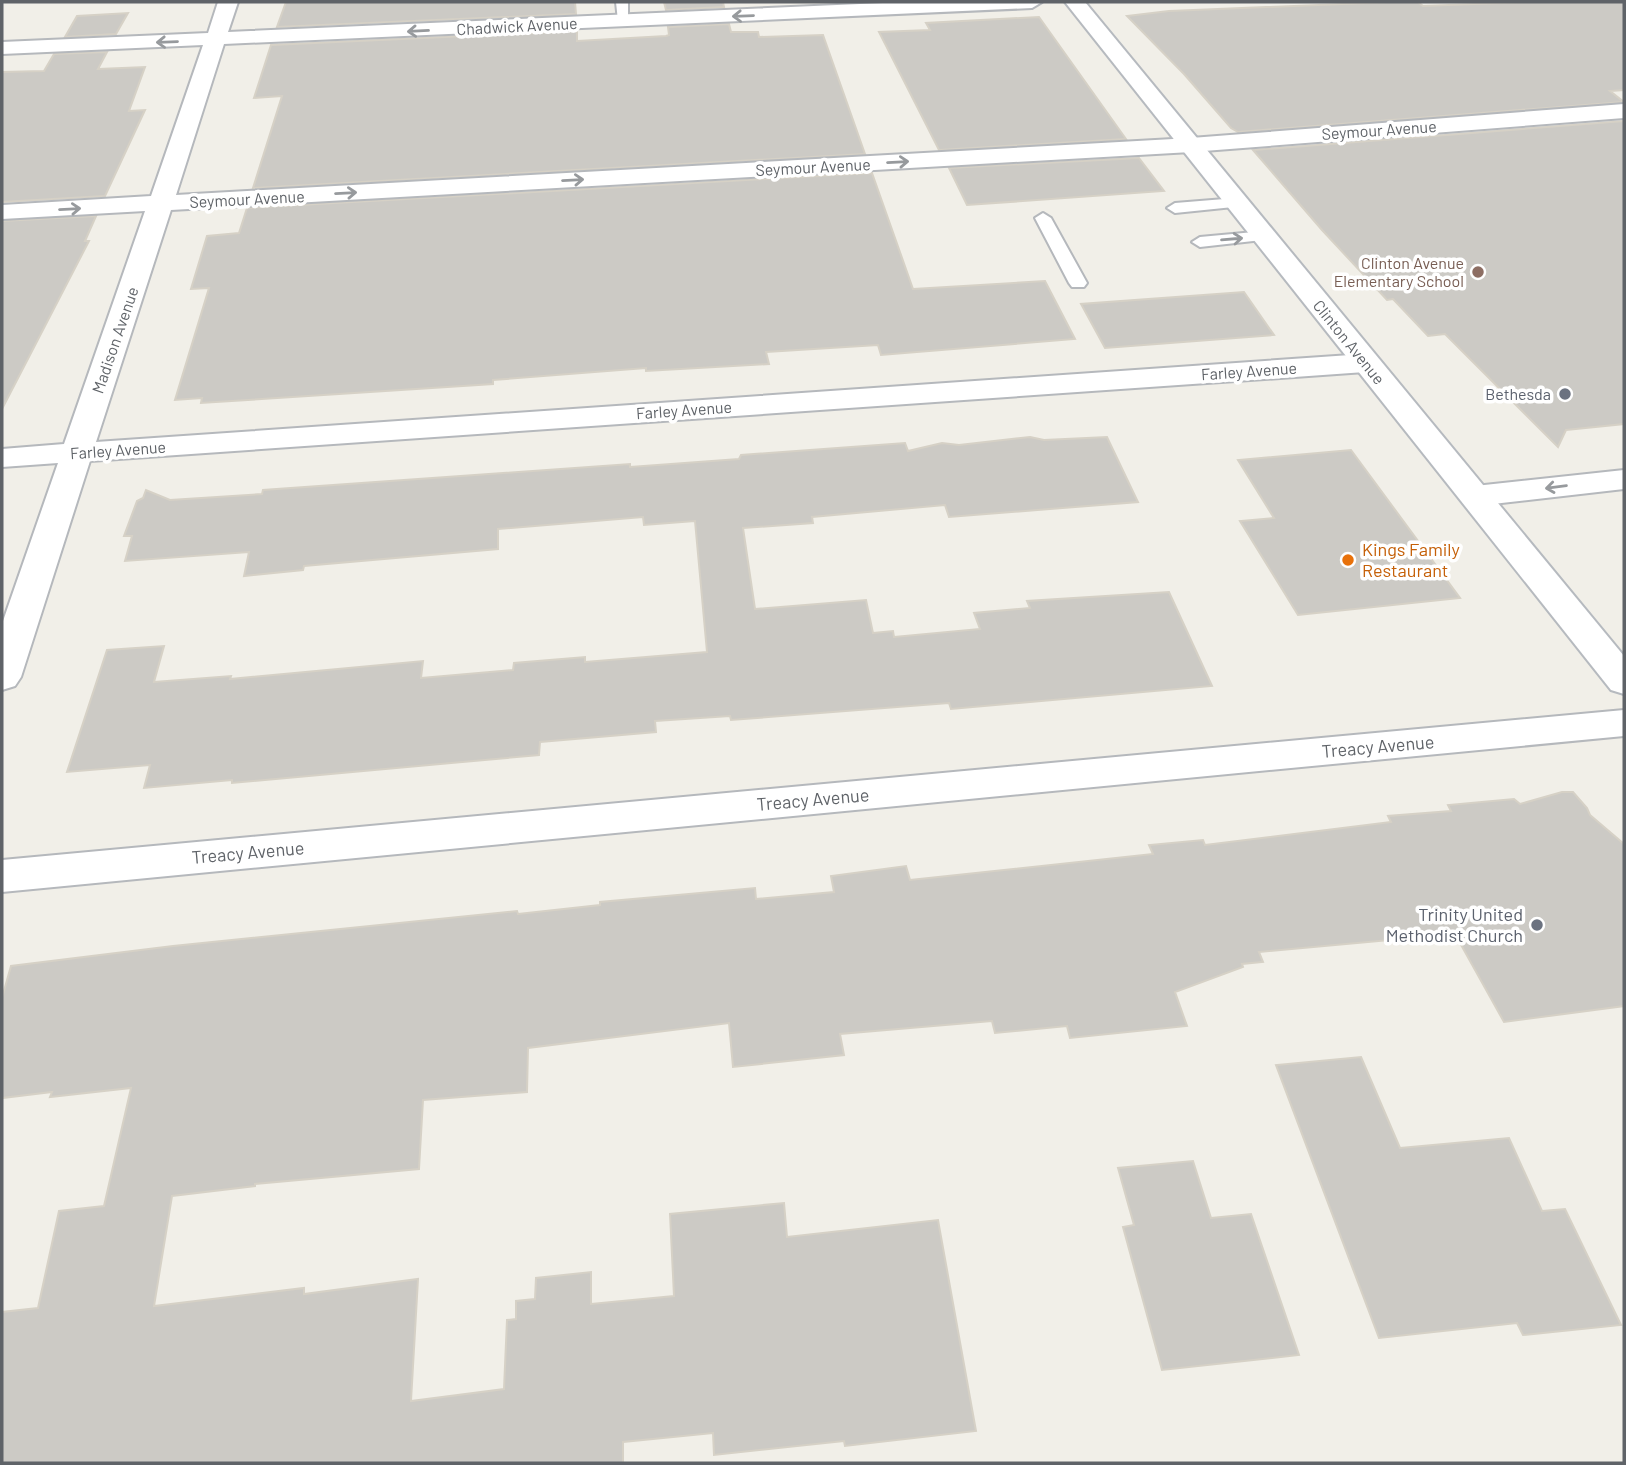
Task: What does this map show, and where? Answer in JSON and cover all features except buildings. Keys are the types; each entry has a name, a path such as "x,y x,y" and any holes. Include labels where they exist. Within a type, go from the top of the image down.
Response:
{"street":[{"name":"Madison Avenue","path":"2,677 76,453 163,204 228,2"},
{"name":"Chadwick Avenue","path":"2,48 216,40 623,11 1032,2"},
{"name":"Clinton Avenue","path":"1075,2 1624,681"},
{"name":"Seymour Avenue","path":"2,212 1191,145 1624,111"},
{"name":"Farley Avenue","path":"2,458 1366,363"},
{"path":"1475,496 1624,479"},
{"name":"Treacy Avenue","path":"2,876 1624,723"}],"lane":[{"path":"1175,208 1237,203"},
{"path":"1043,218 1078,283"},
{"path":"1200,242 1265,236"}],"place":[{"name":"Clinton Avenue Elementary School","path":"1478,272"},
{"name":"Bethesda","path":"1565,394"},
{"name":"Kings Family Restaurant","path":"1348,560"},
{"name":"Trinity United Methodist Church","path":"1537,925"}]}
